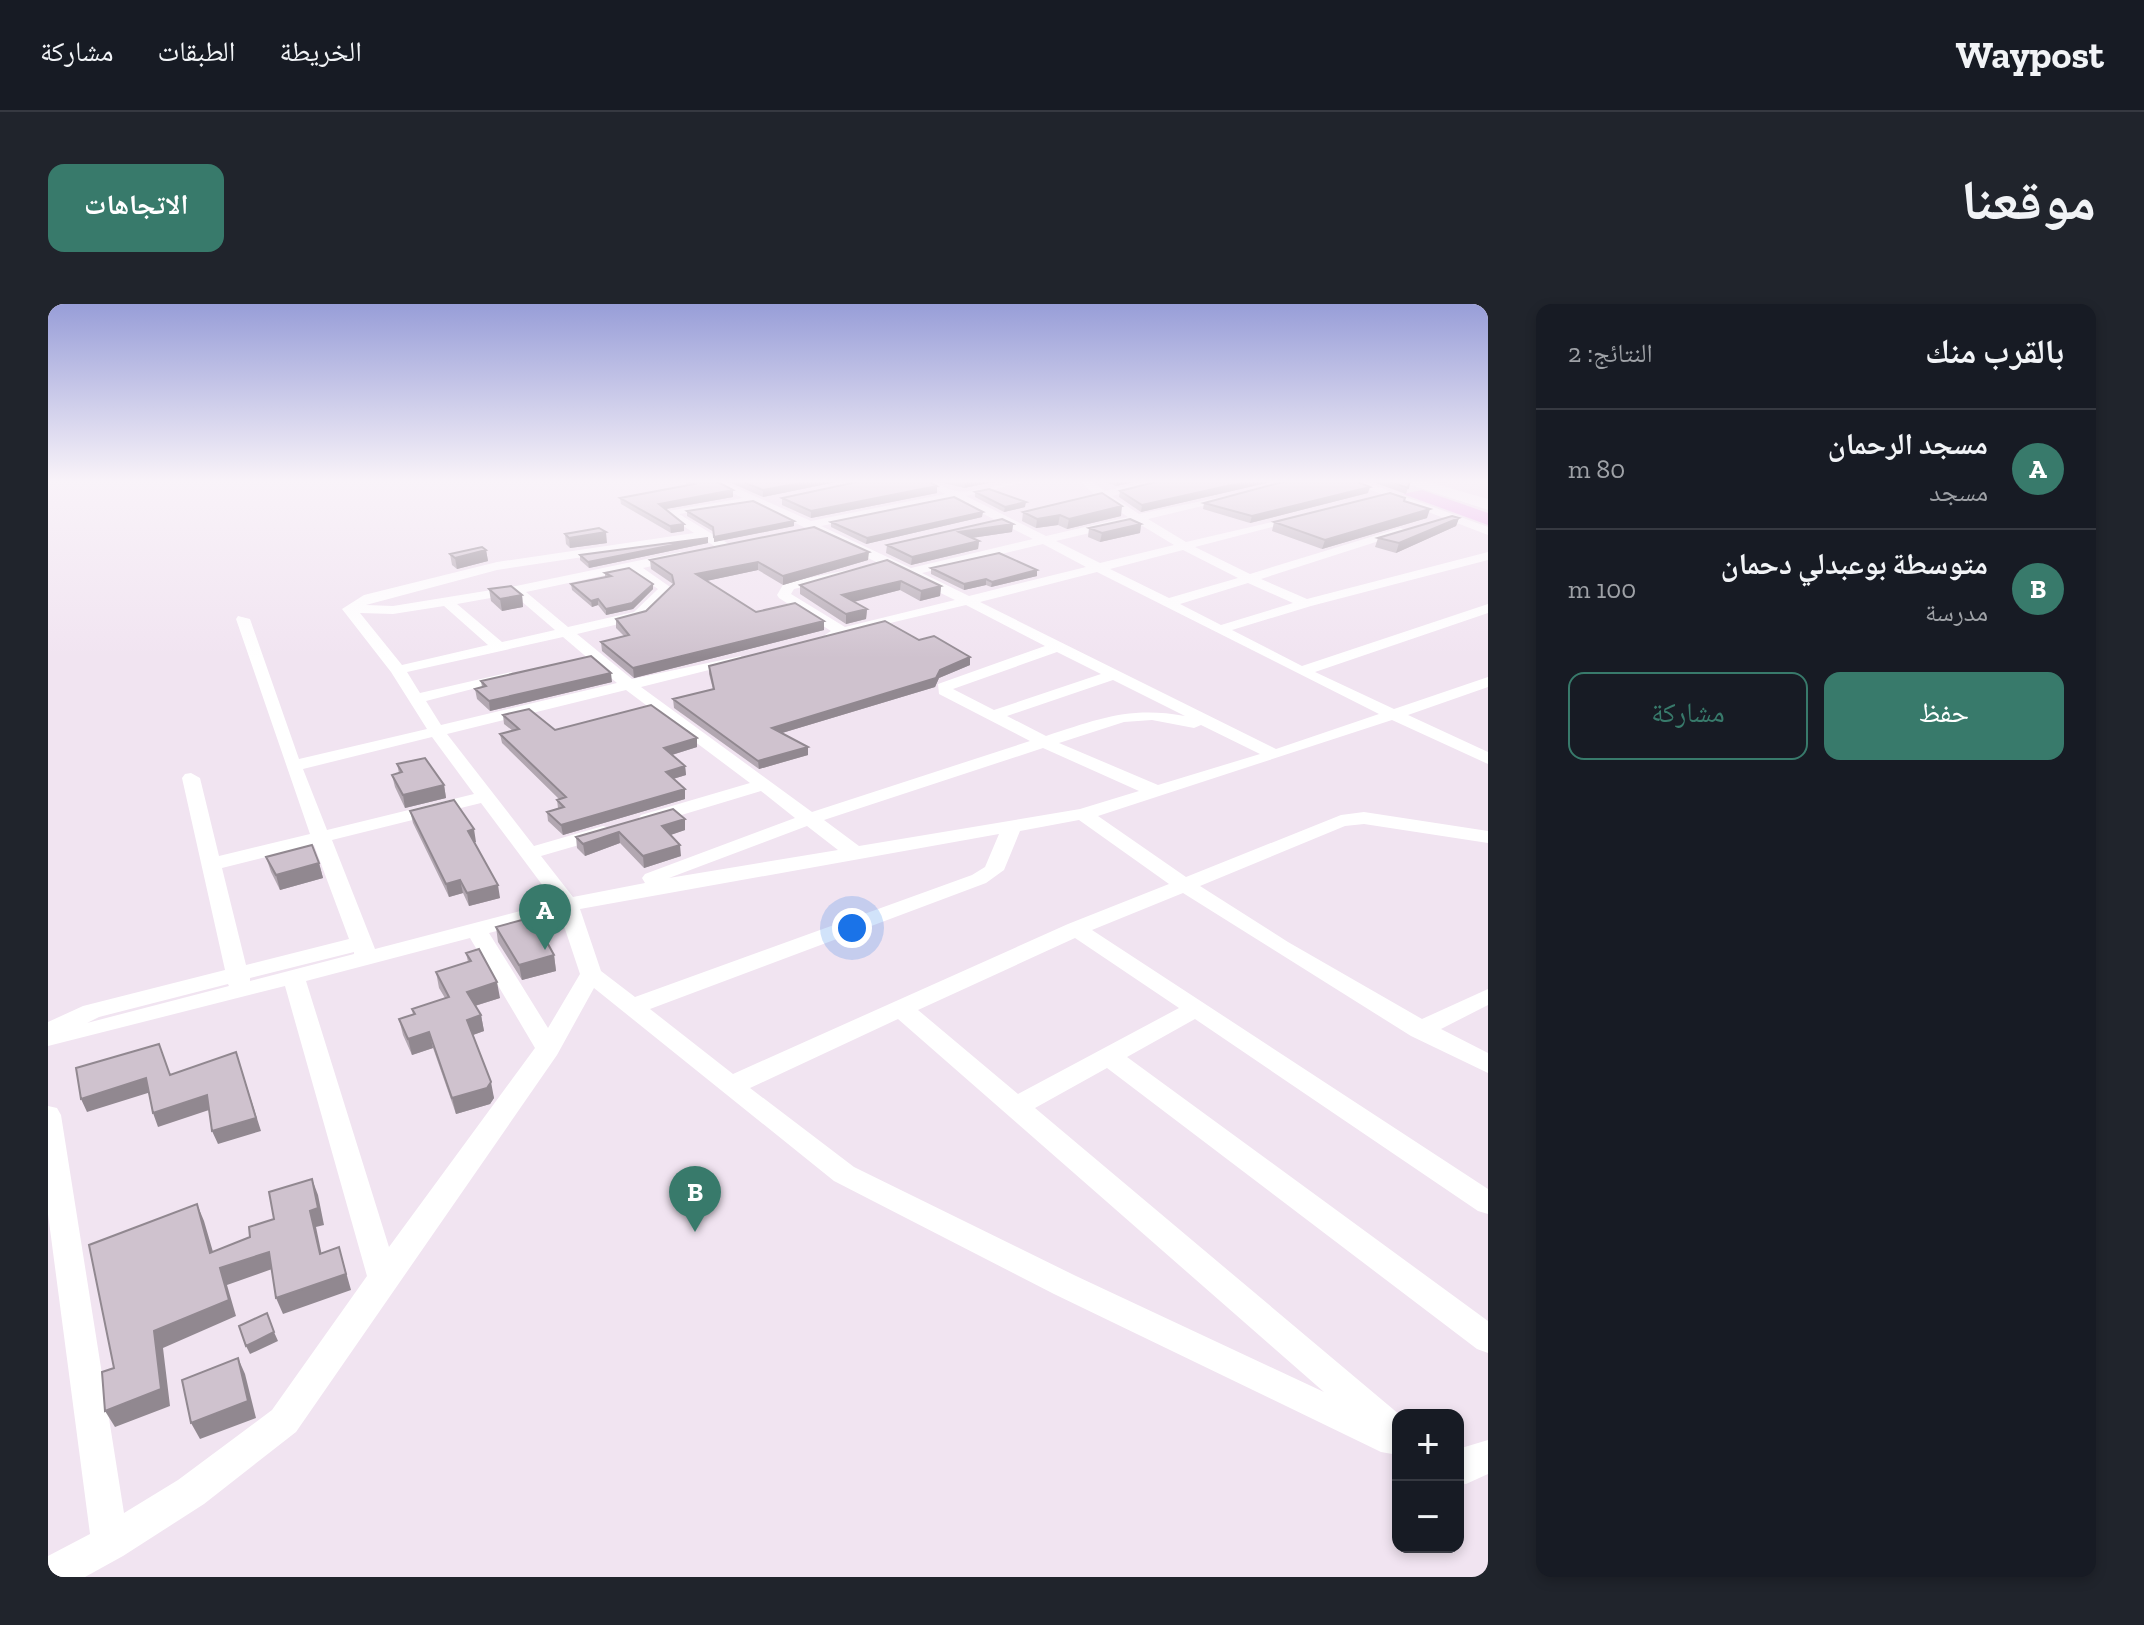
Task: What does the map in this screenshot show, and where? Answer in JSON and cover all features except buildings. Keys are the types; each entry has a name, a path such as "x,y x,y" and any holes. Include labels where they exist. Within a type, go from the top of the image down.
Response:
{"street":[{"path":"349,609 369,598 497,566 674,539"},
{"path":"349,609 393,610 516,590 732,545 716,539"},
{"path":"846,539 872,549 889,562 1275,755"},
{"path":"1172,539 1249,579 1306,603"},
{"path":"812,640 1210,539"},
{"path":"1168,603 1378,539"},
{"path":"910,572 1045,540 1301,671 1488,759"},
{"path":"1219,630 1306,603 1488,556"},
{"path":"843,632 784,595 785,589 889,562"},
{"path":"398,670 639,615 664,591 664,585 632,566"},
{"path":"516,590 570,633 588,659 630,686 854,852"},
{"path":"445,600 500,648"},
{"path":"1301,671 1488,608"},
{"path":"349,609 398,670 437,732 568,905 591,974 731,1086 844,1174 1392,1441"},
{"path":"243,619 293,766 364,951"},
{"path":"1059,646 946,684 945,691 1044,742 1156,791"},
{"path":"293,766 751,655"},
{"path":"415,699 521,674"},
{"path":"992,716 1115,674"},
{"path":"48,1035 239,982 364,951 477,931 603,896 854,852 1011,829 1083,814 1275,755 1488,682"},
{"path":"603,896 809,819 1137,714 1224,729"},
{"path":"191,778 209,865 239,982"},
{"path":"531,853 763,785"},
{"path":"209,865 487,796"},
{"path":"1083,814 1182,885 1334,983 1488,1064"},
{"path":"731,1086 1076,929 1348,819 1364,818 1488,837"},
{"path":"634,1006 979,879 994,870 1011,829"},
{"path":"1076,929 1488,1203"},
{"path":"477,931 548,1049"},
{"path":"239,982 294,978 364,951"},
{"path":"48,1577 110,1543 233,1463 284,1421 548,1049 591,974"},
{"path":"294,978 383,1278"},
{"path":"1420,1030 1488,996"},
{"path":"901,1008 1392,1430"},
{"path":"1017,1106 1196,1009"},
{"path":"1107,1055 1488,1339"},
{"path":"48,1115 110,1543"},
{"path":"1464,1467 1488,1456"}],"place":[{"name":"مسجد الرحمان","path":"545,950"},
{"name":"متوسطة بوعبدلي دحمان","path":"695,1232"}]}
